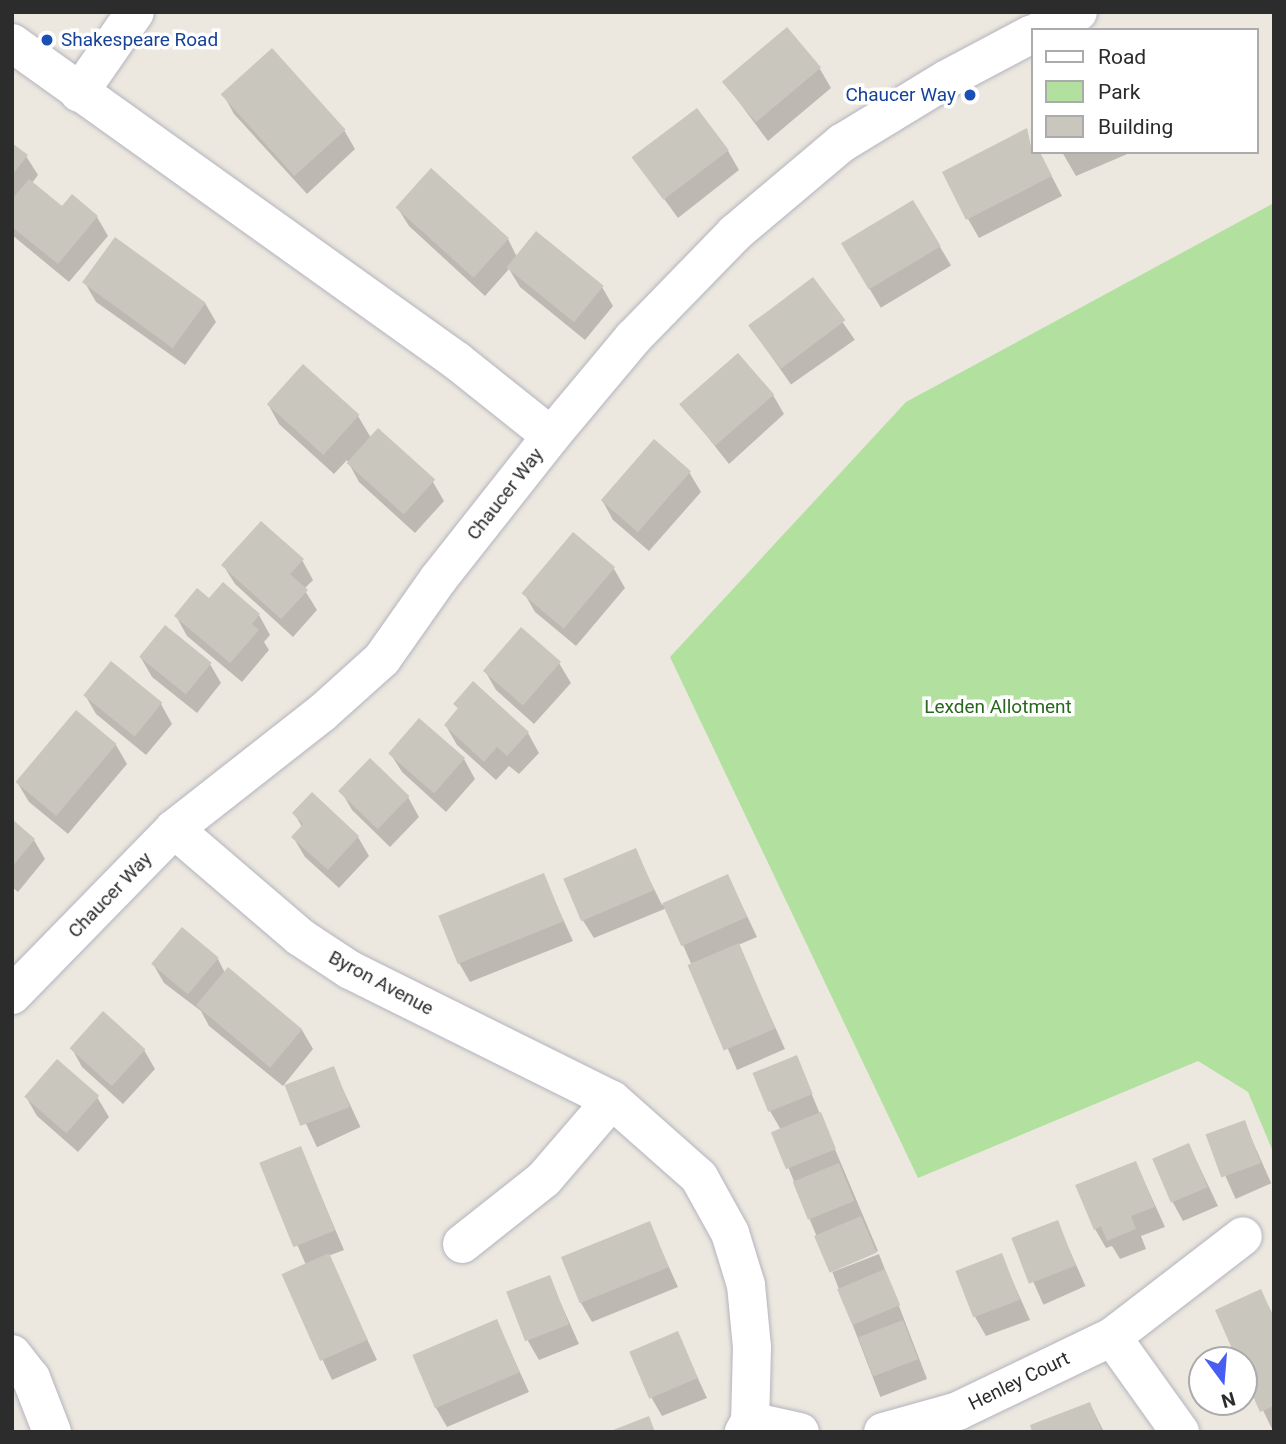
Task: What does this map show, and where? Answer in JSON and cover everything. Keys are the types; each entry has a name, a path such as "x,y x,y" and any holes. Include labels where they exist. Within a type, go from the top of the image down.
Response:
{"street":[{"path":"79,93 135,12"},
{"path":"1045,28 1078,12"},
{"name":"Chaucer Way","path":"12,995 174,830 322,713 382,659 439,578 551,436 633,338 735,233 842,144 1030,35"},
{"path":"12,43 457,360 551,436"},
{"name":"Byron Avenue","path":"174,830 300,937 350,970 612,1100 699,1177 730,1233 749,1310 747,1427"},
{"path":"462,1244 544,1179 612,1100"},
{"name":"Henley Court","path":"883,1432 958,1411 1112,1337 1243,1236"},
{"path":"1112,1337 1180,1432"},
{"path":"12,1354 31,1378 52,1432"},
{"path":"747,1427 800,1432"}],"green space":[{"name":"Lexden Allotment","path":"1274,203 1274,1154 1248,1092 1198,1061 918,1178 670,657 906,402"}],"building":[{"path":"787,27 821,68 756,122 722,82"},
{"path":"272,48 346,130 294,176 221,94"},
{"path":"697,108 729,150 663,200 632,157"},
{"path":"1027,128 1030,154 1041,154 1052,176 966,220 942,172"},
{"path":"12,143 28,155 12,175"},
{"path":"431,168 509,238 474,278 396,207"},
{"path":"29,179 62,206 72,194 98,216 58,264 12,227 12,199"},
{"path":"913,200 941,246 869,290 841,243"},
{"path":"536,231 604,286 574,322 506,268"},
{"path":"115,237 206,303 173,348 82,282"},
{"path":"813,277 845,320 781,369 748,326"},
{"path":"738,353 774,395 715,446 679,404"},
{"path":"303,364 359,415 323,455 267,404"},
{"path":"378,428 435,480 404,514 347,463"},
{"path":"654,439 691,471 638,532 601,500"},
{"path":"261,521 304,559 290,574 308,590 281,619 221,565"},
{"path":"573,532 615,567 564,629 522,593"},
{"path":"223,582 260,614 252,624 259,630 230,663 174,616 197,588 209,598"},
{"path":"165,625 212,663 186,695 139,657"},
{"path":"521,627 561,662 523,706 483,671"},
{"path":"111,661 162,703 135,737 83,695"},
{"path":"473,681 529,732 507,756 497,747 484,762 444,725 458,708 453,704"},
{"path":"76,710 117,744 56,816 16,782"},
{"path":"419,718 465,758 434,793 388,753"},
{"path":"370,758 410,796 378,829 338,791"},
{"path":"312,792 359,836 328,870 291,837 303,824 292,813"},
{"path":"12,819 35,839 12,867"},
{"path":"636,848 654,890 581,921 563,879"},
{"path":"544,873 563,921 458,964 438,916"},
{"path":"728,874 747,917 681,946 662,903"},
{"path":"182,927 219,958 188,995 151,964"},
{"path":"739,943 775,1029 724,1050 687,965"},
{"path":"228,967 302,1029 270,1068 196,1005"},
{"path":"103,1011 145,1049 112,1086 70,1048"},
{"path":"797,1055 813,1094 768,1112 752,1073"},
{"path":"57,1059 99,1096 66,1133 24,1097"},
{"path":"334,1066 350,1107 300,1126 285,1085"},
{"path":"821,1112 836,1149 786,1169 771,1132"},
{"path":"1245,1120 1261,1163 1221,1178 1206,1134"},
{"path":"1189,1143 1208,1187 1171,1203 1152,1159"},
{"path":"301,1146 335,1230 293,1247 259,1163"},
{"path":"1136,1161 1155,1207 1131,1216 1136,1229 1107,1241 1101,1226 1094,1230 1075,1185"},
{"path":"839,1163 854,1201 808,1220 793,1182"},
{"path":"861,1216 877,1253 830,1273 814,1236"},
{"path":"1058,1220 1076,1266 1029,1284 1011,1238"},
{"path":"650,1221 669,1267 580,1303 561,1257"},
{"path":"329,1253 368,1340 320,1361 281,1274"},
{"path":"1002,1253 1020,1300 973,1318 955,1271"},
{"path":"885,1269 900,1305 852,1325 837,1289"},
{"path":"550,1275 569,1324 525,1341 506,1292"},
{"path":"1261,1289 1274,1318 1274,1406 1260,1412 1258,1408 1258,1346 1231,1346 1215,1310"},
{"path":"497,1319 520,1372 435,1408 412,1355"},
{"path":"903,1320 918,1359 873,1376 858,1337"},
{"path":"678,1331 698,1378 649,1399 629,1352"},
{"path":"1090,1402 1102,1432 1032,1432 1030,1425"},
{"path":"649,1416 655,1432 608,1432"}],"place":[{"name":"Shakespeare Road","path":"47,40"},
{"name":"Chaucer Way","path":"970,95"}]}
